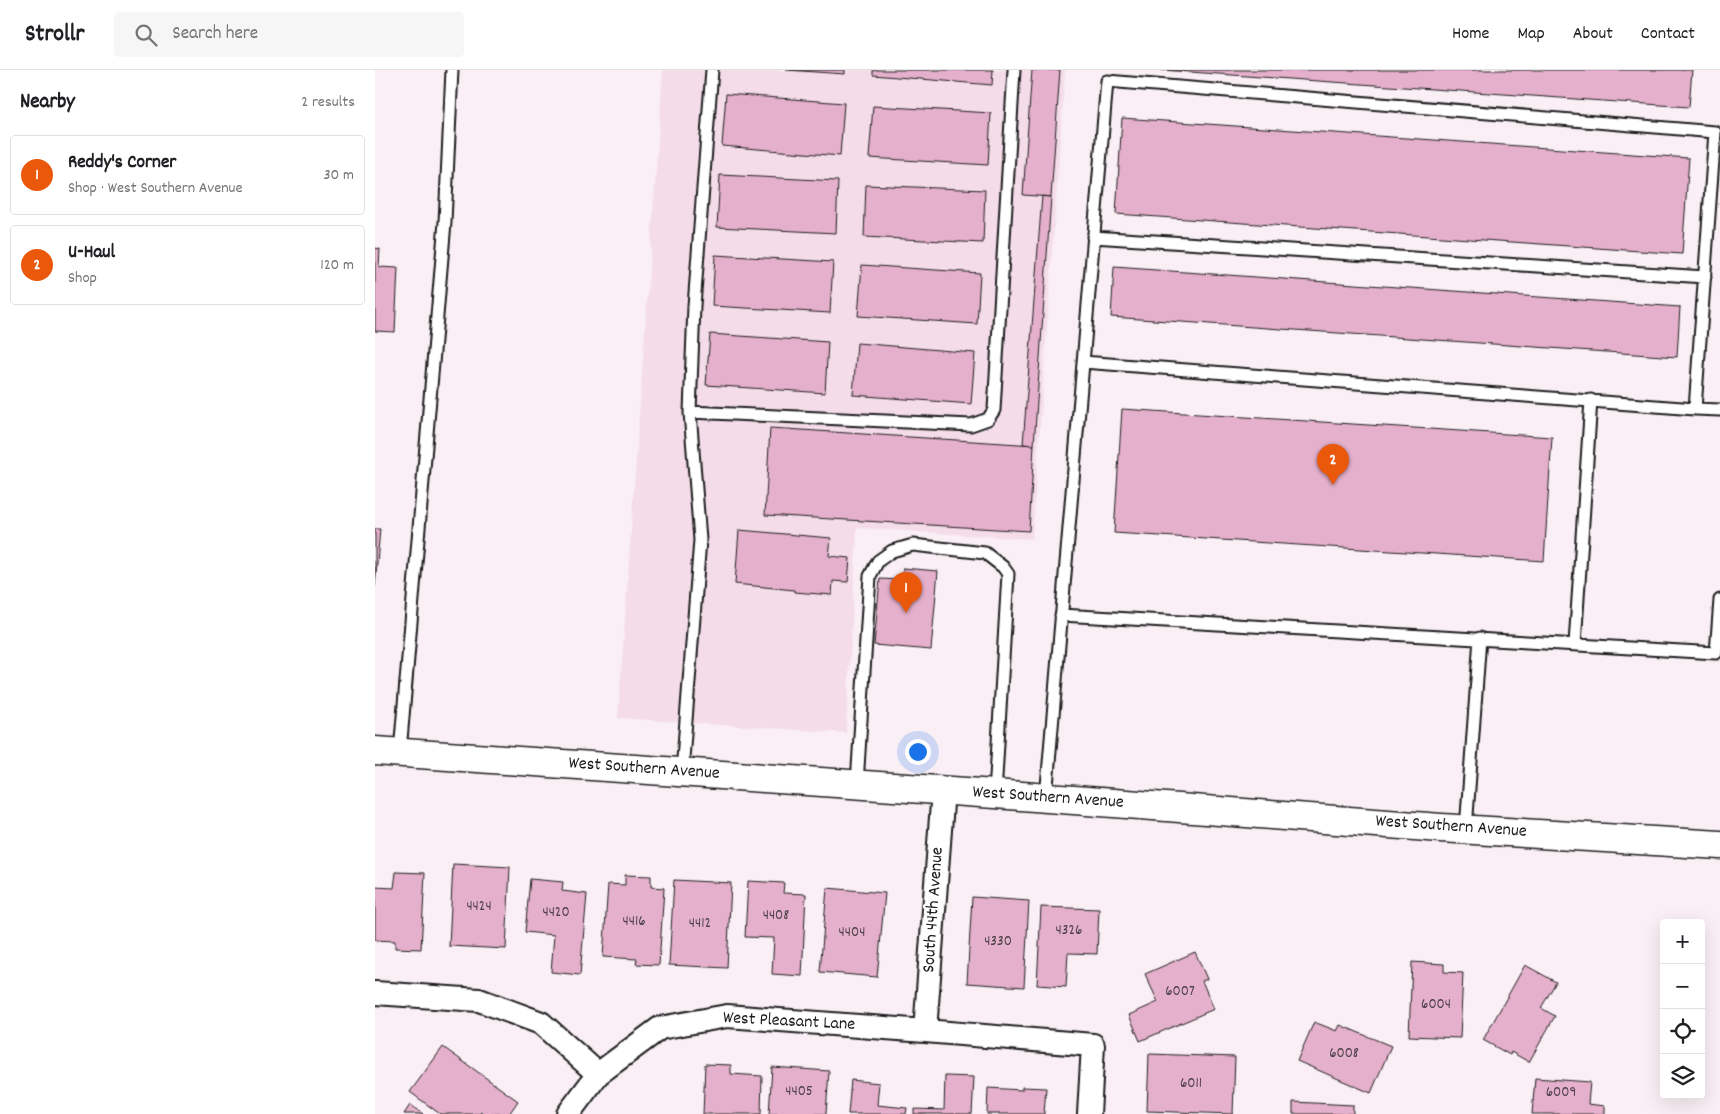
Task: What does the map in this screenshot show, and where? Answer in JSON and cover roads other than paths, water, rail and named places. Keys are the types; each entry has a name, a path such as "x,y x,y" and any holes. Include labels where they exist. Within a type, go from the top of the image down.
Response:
{"main road":[{"name":"West Southern Avenue","path":"388,751 1466,829 1720,845"}],"street":[{"name":"South 44th Avenue","path":"925,1030 943,790"},
{"path":"375,993 479,1000 541,1023 598,1074"},
{"name":"West Pleasant Lane","path":"568,1114 598,1074 660,1028 727,1016 925,1030 1093,1045 1089,1114"}],"lane":[{"path":"388,751 445,232 452,70"},
{"path":"682,772 700,540 690,412 694,306 712,70"},
{"path":"690,412 971,425 988,419 994,410 1014,70"},
{"path":"1046,798 1107,81 1715,132 1695,409"},
{"path":"1093,237 1705,277"},
{"path":"1083,362 1720,410"},
{"path":"1575,644 1591,400"},
{"path":"857,784 870,576 877,561 892,551 913,545 985,554 1003,567 1008,574 995,794"},
{"path":"1061,615 1715,653 1720,600"},
{"path":"1466,829 1480,638"}],"place":[{"name":"U-Haul","path":"1333,485"},
{"name":"Reddy's Corner","path":"906,613"}]}
